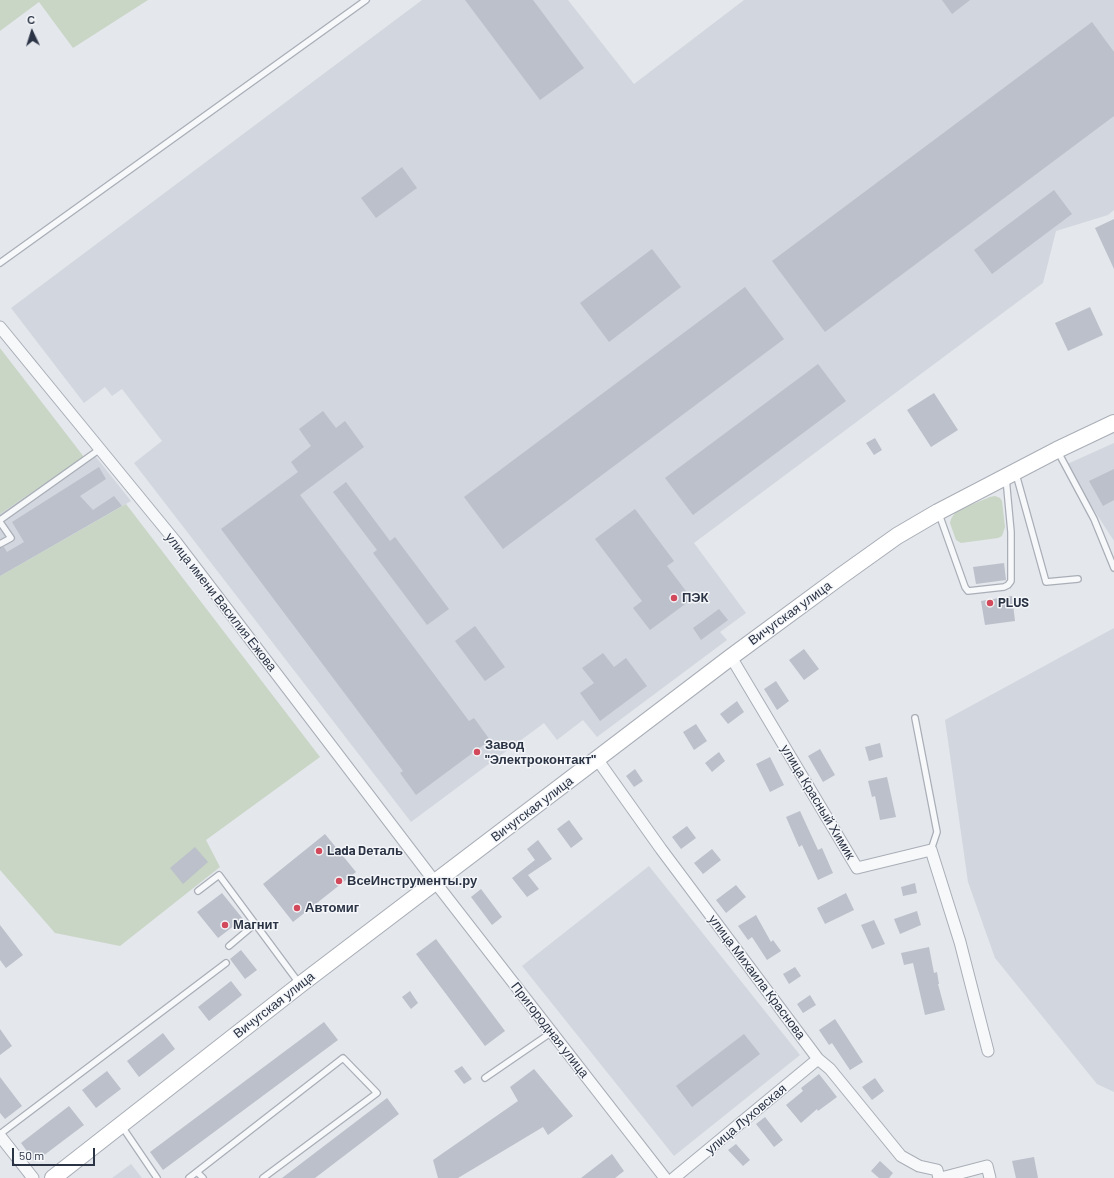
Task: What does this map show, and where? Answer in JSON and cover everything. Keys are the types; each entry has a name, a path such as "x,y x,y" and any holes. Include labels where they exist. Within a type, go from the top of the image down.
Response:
{"main road":[{"name":"Вичугская улица","path":"53,1178 301,984 435,882 731,657 897,536 938,512 1057,450 1114,424"}],"street":[{"name":"улица имени Василия Ежова","path":"0,327 176,542 435,882"},
{"name":"улица Красный Химик","path":"731,657 857,868 931,850"},
{"name":"улица Михаила Краснова","path":"597,759 661,849 818,1059 830,1070 901,1156 939,1175"},
{"path":"931,850 960,942 988,1051"},
{"name":"Пригородная улица","path":"435,882 665,1178"},
{"name":"улица Луховская","path":"674,1178 818,1059"},
{"path":"0,1135 33,1178"},
{"path":"939,1175 987,1166 990,1178"}],"lane":[{"path":"0,263 366,0"},
{"path":"0,544 11,538 0,521 100,449"},
{"path":"1057,450 1094,519 1114,568"},
{"path":"938,512 968,591 1004,587 1008,585 1011,580 1011,474"},
{"path":"1011,474 1046,582 1078,579"},
{"path":"915,718 937,832 931,850"},
{"path":"198,891 219,875 301,984"},
{"path":"229,946 255,924"},
{"path":"0,1135 226,963"},
{"path":"485,1078 552,1032"},
{"path":"189,1178 343,1058 377,1093 263,1178"},
{"path":"121,1125 157,1178"},
{"path":"197,1172 203,1178"}],"shaded area":[{"name":"Завод \"Электроконтакт\"","path":"422,0 568,0 634,84 744,0 1114,0 1114,210 1108,215 1056,231 1043,283 694,543 746,613 720,632 727,640 597,737 583,720 557,740 544,723 411,822 134,463 162,441 122,389 112,396 105,387 84,403 11,308"},
{"path":"1114,443 1114,541 1065,465"},
{"path":"92,452 131,501 0,576 0,514"},
{"path":"1114,628 1114,1092 1097,1084 995,958 968,882 945,720"},
{"path":"649,866 800,1055 674,1156 522,966"},
{"path":"131,1164 142,1178 112,1178"}],"green space":[{"path":"0,0 148,0 73,48 39,2 0,31"},
{"path":"0,348 84,457 0,514"},
{"path":"995,496 1000,498 1002,501 1005,527 1002,536 998,538 961,543 956,540 950,523 956,511"},
{"path":"126,504 320,757 206,840 220,867 120,946 55,933 0,870 0,576"}],"building":[{"path":"465,0 533,0 584,68 540,100"},
{"path":"942,0 970,0 952,14"},
{"path":"1092,22 1114,52 1114,116 825,332 772,261"},
{"path":"402,167 417,188 376,218 361,198"},
{"path":"1054,190 1072,214 992,274 974,250"},
{"path":"1114,219 1114,269 1095,228"},
{"path":"652,249 681,287 609,342 580,303"},
{"path":"745,287 784,339 503,549 464,497"},
{"path":"1090,307 1103,335 1068,351 1055,323"},
{"path":"818,364 846,401 693,515 665,478"},
{"path":"934,393 958,430 931,447 907,410"},
{"path":"323,411 336,428 345,421 364,447 300,495 469,721 474,718 490,740 416,795 400,773 403,771 221,529 298,472 291,462 311,446 299,429"},
{"path":"875,438 882,450 874,455 866,443"},
{"path":"99,467 106,479 80,496 93,510 114,496 122,506 0,576 0,548 4,547 7,552 24,542 12,522"},
{"path":"1114,469 1114,500 1103,506 1089,481"},
{"path":"346,482 390,541 395,537 449,609 427,625 373,553 377,550 333,492"},
{"path":"635,509 674,561 667,566 692,599 650,630 633,608 642,601 595,539"},
{"path":"1004,563 1006,580 976,584 973,567"},
{"path":"1012,596 1015,621 985,625 981,601"},
{"path":"719,609 728,620 701,640 693,628"},
{"path":"475,626 505,667 485,681 455,641"},
{"path":"804,649 819,669 804,680 789,660"},
{"path":"603,653 614,667 626,658 647,686 600,721 580,693 594,683 582,668"},
{"path":"776,681 789,701 777,710 764,689"},
{"path":"737,701 744,712 728,724 720,714"},
{"path":"696,724 707,741 694,750 683,732"},
{"path":"880,743 883,757 869,761 865,747"},
{"path":"820,749 835,775 823,782 808,756"},
{"path":"719,752 725,761 712,772 705,763"},
{"path":"770,757 784,785 770,792 756,764"},
{"path":"635,769 643,781 634,787 626,776"},
{"path":"887,777 896,817 880,820 875,796 872,797 868,781"},
{"path":"800,811 818,850 822,848 833,873 818,880 802,845 799,847 786,817"},
{"path":"569,820 583,839 571,848 557,829"},
{"path":"687,826 696,838 681,849 672,837"},
{"path":"325,834 356,872 293,922 263,884"},
{"path":"538,840 552,859 528,875 539,889 527,897 512,878 535,860 527,849"},
{"path":"195,847 208,862 183,884 170,868"},
{"path":"712,849 721,860 703,874 694,863"},
{"path":"915,883 917,893 903,896 901,887"},
{"path":"736,885 746,897 726,913 716,900"},
{"path":"481,889 502,917 492,925 471,897"},
{"path":"222,893 243,919 218,938 197,912"},
{"path":"846,893 854,910 825,924 817,908"},
{"path":"917,911 921,925 900,934 894,919"},
{"path":"756,915 771,942 773,940 781,951 767,960 752,937 748,940 738,926"},
{"path":"874,920 885,944 872,949 861,925"},
{"path":"0,925 23,955 6,968 0,960"},
{"path":"436,939 505,1031 485,1046 416,954"},
{"path":"929,947 934,973 937,972 938,984 945,1010 925,1015 913,963 904,965 901,953"},
{"path":"241,950 257,970 245,979 230,959"},
{"path":"795,967 801,976 789,984 783,974"},
{"path":"231,981 242,995 209,1021 198,1007"},
{"path":"410,991 418,1003 411,1009 402,997"},
{"path":"810,995 816,1005 803,1013 797,1004"},
{"path":"835,1019 863,1062 850,1070 832,1043 829,1045 819,1030"},
{"path":"324,1022 338,1040 163,1170 150,1152"},
{"path":"0,1029 12,1046 0,1055"},
{"path":"163,1033 175,1049 139,1077 127,1061"},
{"path":"744,1034 760,1054 692,1107 676,1086"},
{"path":"462,1066 472,1079 464,1084 454,1071"},
{"path":"534,1069 573,1116 548,1135 543,1127 458,1178 438,1178 433,1160 518,1101 510,1087"},
{"path":"107,1071 121,1089 96,1108 82,1090"},
{"path":"819,1074 837,1097 818,1111 817,1109 801,1123 786,1105 803,1091 801,1088"},
{"path":"0,1077 22,1106 5,1119 0,1113"},
{"path":"875,1078 884,1091 872,1100 862,1087"},
{"path":"387,1098 399,1114 315,1178 282,1178"},
{"path":"69,1106 84,1125 35,1162 21,1143"},
{"path":"765,1117 783,1140 774,1147 756,1124"},
{"path":"736,1144 750,1160 743,1166 728,1150"},
{"path":"612,1154 624,1171 615,1178 581,1178"},
{"path":"1034,1157 1038,1178 1016,1178 1012,1161"},
{"path":"880,1161 893,1173 889,1178 879,1178 871,1171"}],"place":[{"name":"ПЭК","path":"674,598"},
{"name":"PLUS","path":"990,603"},
{"name":"Завод \"Электроконтакт\"","path":"477,752"},
{"name":"Lada Dеталь","path":"319,851"},
{"name":"ВсеИнструменты.ру","path":"339,881"},
{"name":"Автомиг","path":"297,908"},
{"name":"Магнит","path":"225,925"}]}
